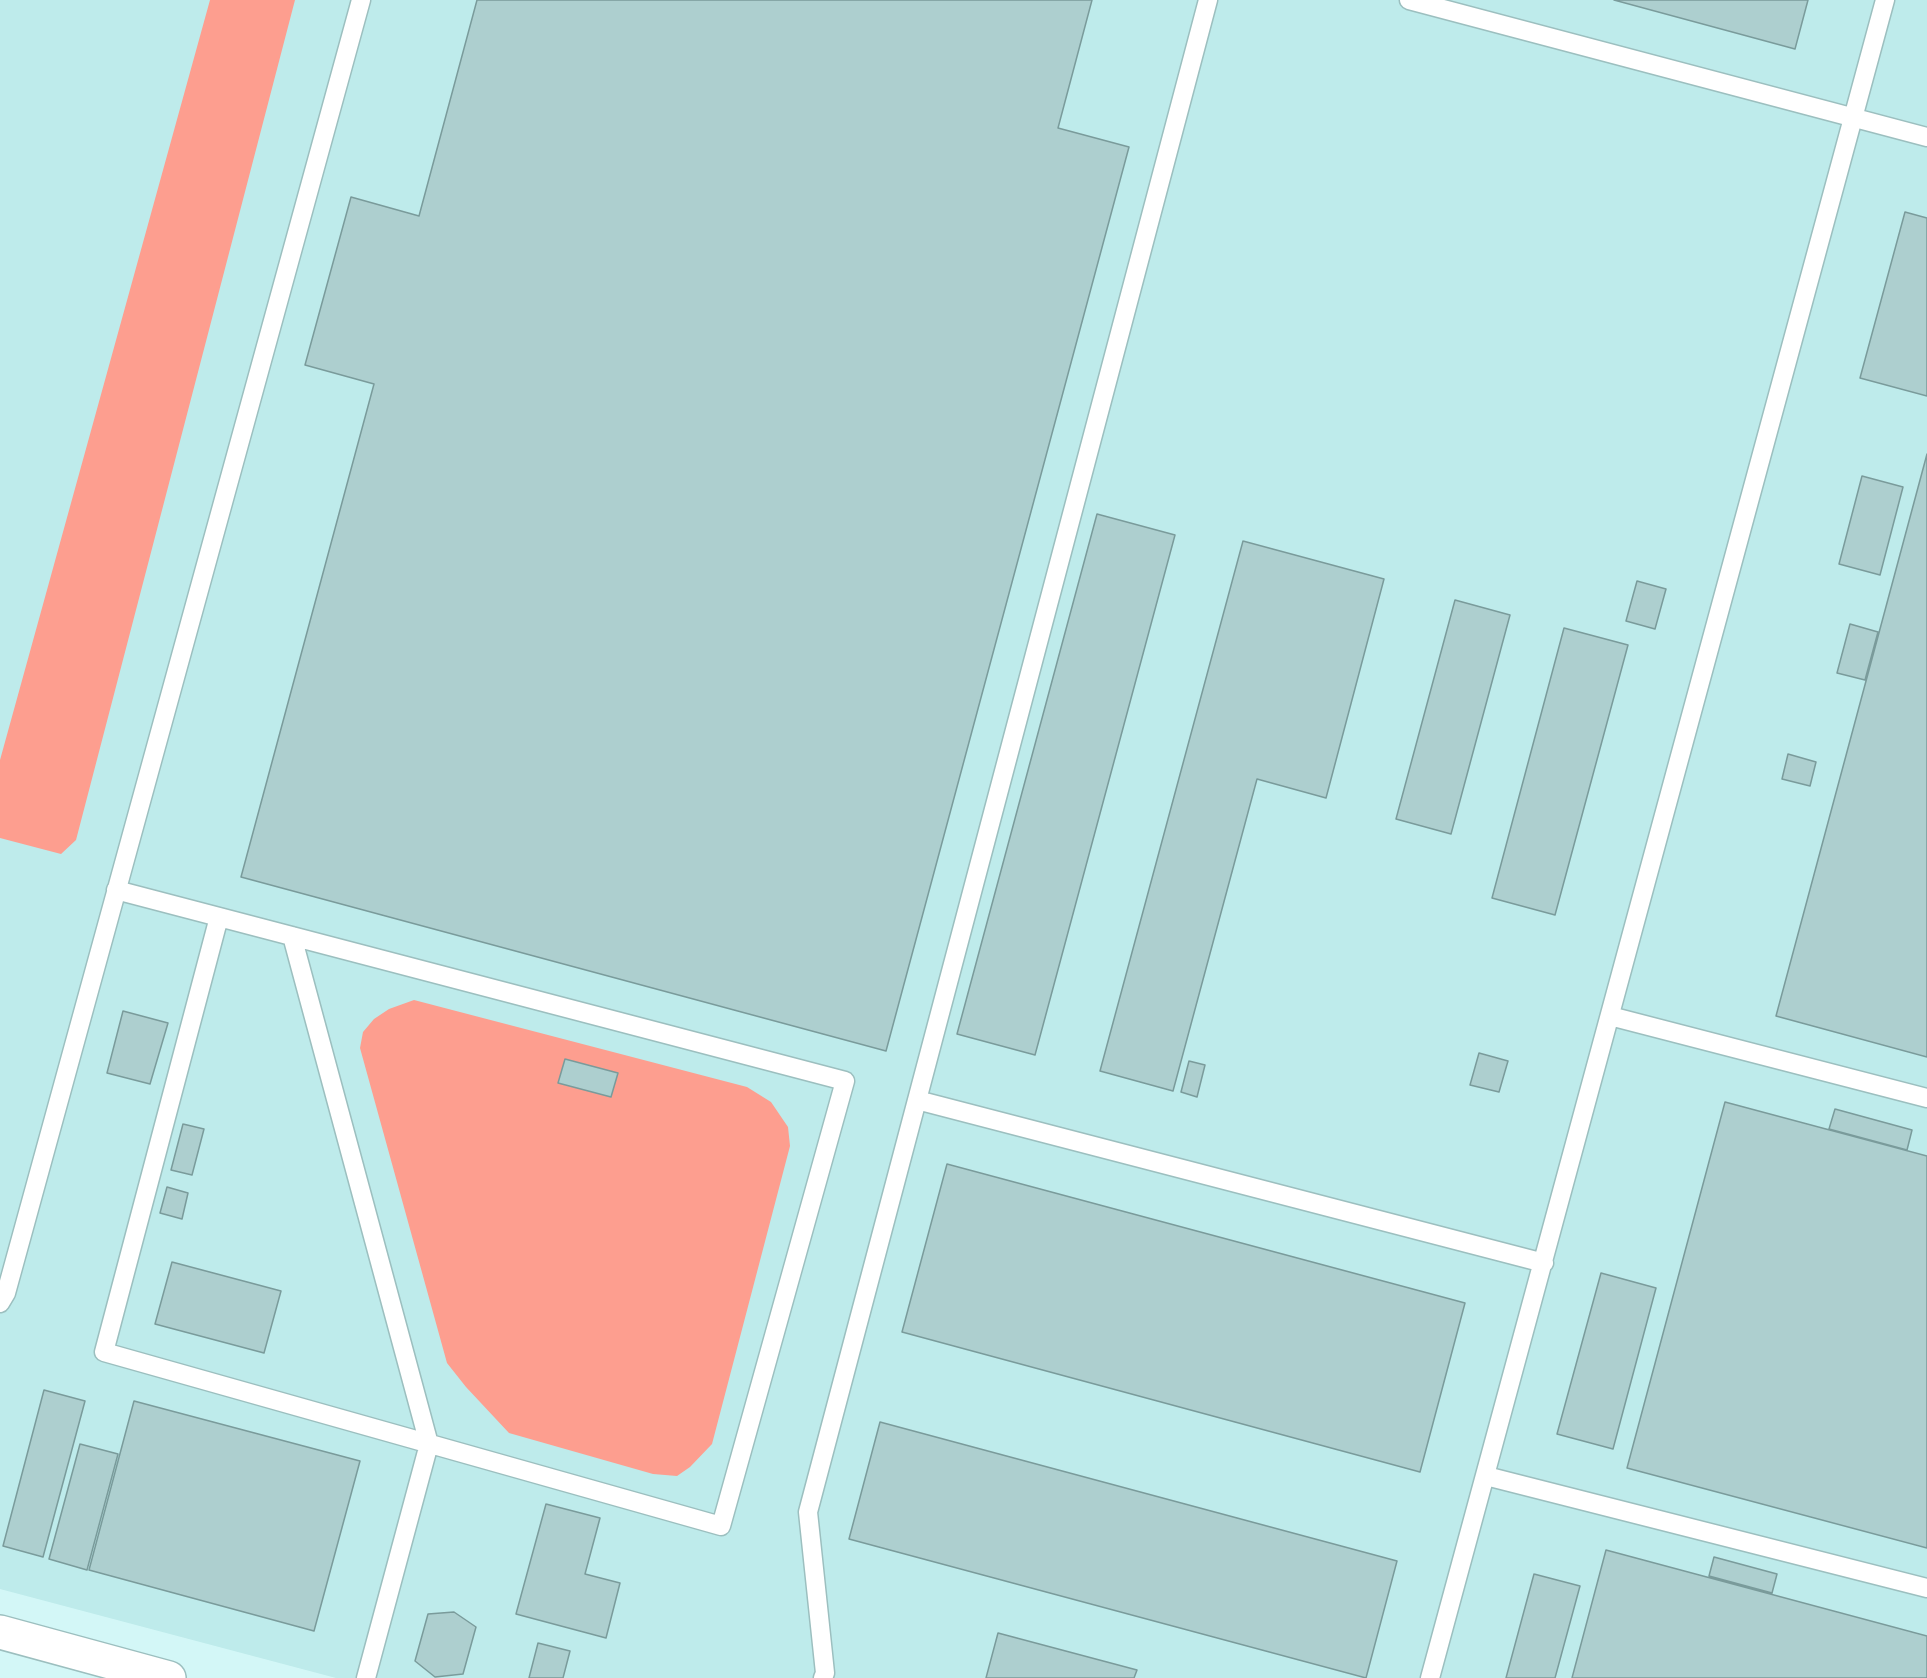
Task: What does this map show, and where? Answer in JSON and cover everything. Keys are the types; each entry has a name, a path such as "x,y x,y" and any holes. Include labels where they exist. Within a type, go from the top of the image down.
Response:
{"street":[{"path":"0,1632 168,1678"}],"lane":[{"path":"0,1302 6,1293 361,0"},
{"path":"823,1678 825,1674 808,1512 1208,0"},
{"path":"1409,0 1927,137"},
{"path":"1430,1678 1885,0"},
{"path":"116,890 845,1081 721,1526 104,1352 219,917"},
{"path":"292,936 429,1444 366,1678"},
{"path":"1610,1016 1927,1098"},
{"path":"917,1100 1544,1263"},
{"path":"1486,1476 1927,1588"}],"shaded area":[{"path":"0,0 1927,0 1927,1678 336,1678 0,1589"},
{"path":"210,0 295,0 76,840 61,854 0,838 0,760"},
{"path":"414,1000 747,1087 771,1102 788,1127 790,1146 712,1444 690,1467 677,1476 653,1474 509,1433 447,1363 360,1048 363,1032 374,1019 389,1009"}],"building":[{"path":"477,0 1092,0 1058,128 1129,147 886,1051 241,877 374,384 305,365 351,197 419,216"},
{"path":"1614,0 1808,0 1795,49"},
{"path":"1905,212 1927,218 1927,396 1860,378"},
{"path":"1927,454 1927,1057 1776,1016"},
{"path":"1862,476 1903,487 1880,575 1839,564"},
{"path":"1097,514 1175,535 1035,1055 957,1034"},
{"path":"1243,541 1384,579 1326,798 1257,779 1173,1091 1100,1071"},
{"path":"1637,581 1666,589 1655,629 1626,621"},
{"path":"1455,600 1510,615 1451,834 1396,819"},
{"path":"1850,624 1878,632 1865,680 1837,673"},
{"path":"1564,628 1628,645 1555,915 1492,898"},
{"path":"1788,754 1816,762 1810,786 1782,779"},
{"path":"123,1011 168,1023 150,1084 107,1073"},
{"path":"1479,1053 1508,1061 1499,1092 1470,1085"},
{"path":"565,1059 618,1073 611,1097 558,1083"},
{"path":"1189,1061 1205,1065 1197,1097 1181,1092"},
{"path":"1725,1102 1927,1156 1927,1548 1627,1468"},
{"path":"1835,1109 1912,1130 1907,1150 1829,1129"},
{"path":"183,1124 204,1129 192,1175 171,1170"},
{"path":"947,1164 1465,1303 1420,1472 902,1332"},
{"path":"167,1187 188,1193 182,1219 160,1213"},
{"path":"172,1262 281,1291 264,1353 155,1324"},
{"path":"1601,1273 1656,1288 1613,1449 1557,1434"},
{"path":"44,1390 85,1401 43,1557 3,1546"},
{"path":"134,1401 360,1461 314,1631 89,1570"},
{"path":"880,1422 1397,1561 1366,1678 849,1539"},
{"path":"80,1444 118,1454 87,1570 49,1559"},
{"path":"546,1504 600,1518 585,1574 620,1583 606,1638 516,1614"},
{"path":"1606,1550 1927,1636 1927,1678 1572,1678"},
{"path":"1714,1557 1777,1574 1772,1593 1709,1576"},
{"path":"1534,1574 1580,1586 1555,1678 1506,1678"},
{"path":"454,1612 476,1627 463,1674 435,1677 415,1661 428,1614"},
{"path":"998,1633 1137,1670 1134,1678 986,1678"},
{"path":"538,1643 570,1651 563,1678 529,1678"}]}
